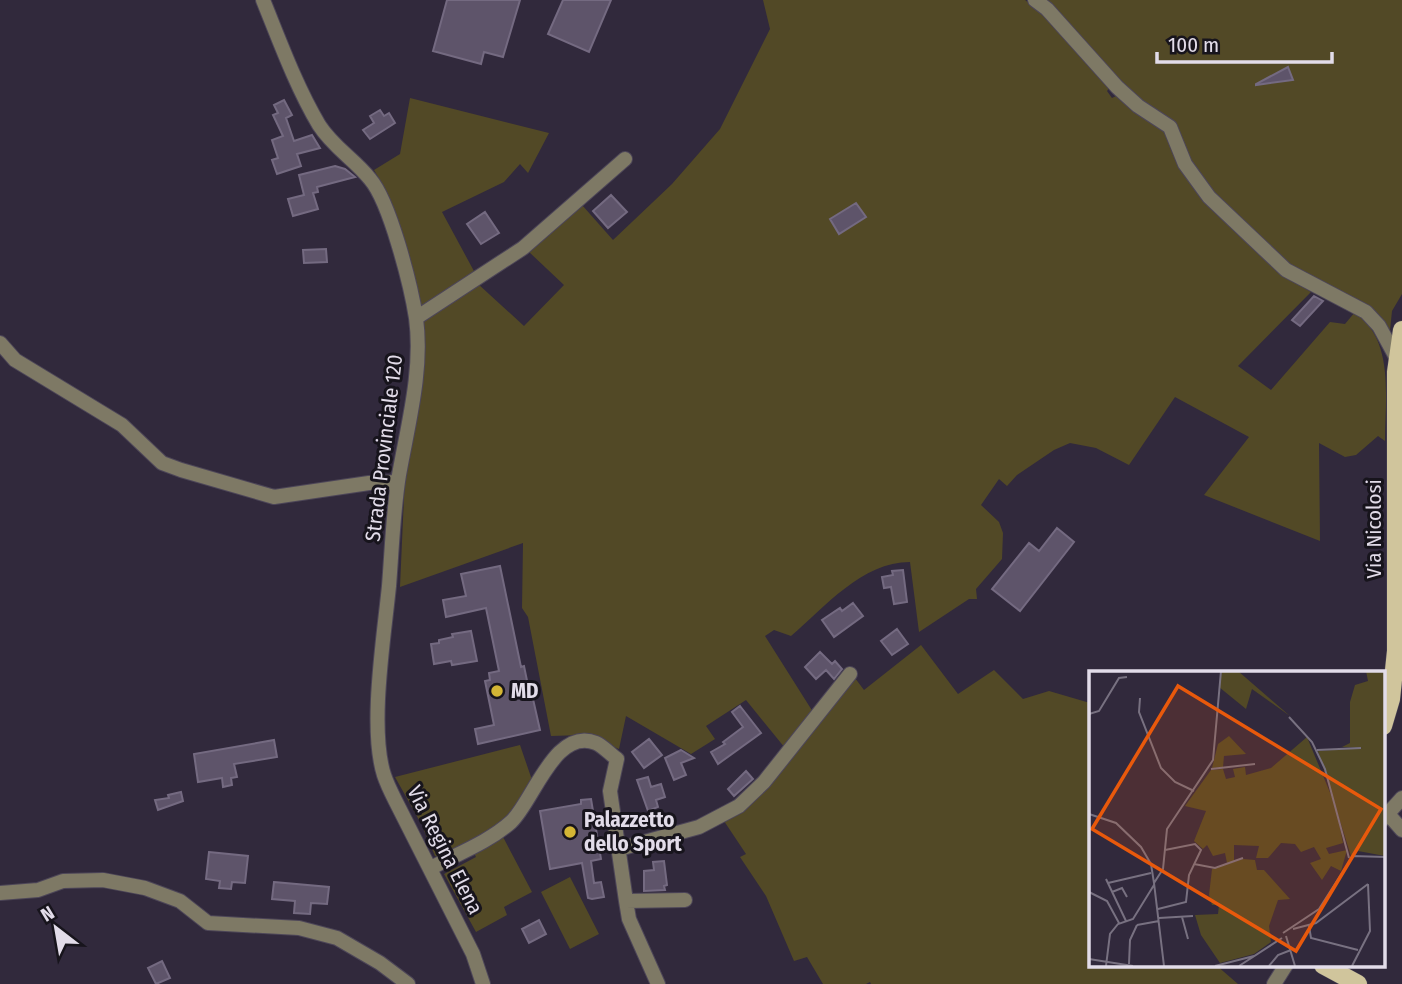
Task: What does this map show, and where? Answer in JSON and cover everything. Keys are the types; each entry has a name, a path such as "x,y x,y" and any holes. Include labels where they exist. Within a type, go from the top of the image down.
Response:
{"main road":[{"name":"Via Nicolosi","path":"1384,723 1391,699 1396,651 1397,359 1402,330"},
{"path":"1331,967 1358,984"}],"street":[{"name":"Strada Provinciale 120","path":"263,0 319,125 329,140 370,179 381,198 404,267 416,318 418,362 398,482 380,681 379,732"},
{"path":"1035,0 1047,9 1116,87 1170,127 1185,164 1209,197 1286,270 1366,312 1379,326 1397,359"},
{"path":"416,318 523,248 625,159"},
{"path":"0,343 15,360 122,425 162,463 181,470 275,497 369,483 398,482"},
{"path":"618,849 699,827 738,806 764,782 850,674"},
{"name":"Via Regina Elena","path":"379,732 384,775 473,954 483,984"},
{"path":"431,868 503,829 514,820 555,755 577,741 597,743 617,759 610,791 629,919 658,984"},
{"path":"1402,798 1385,816 1402,830"},
{"path":"0,893 38,890 63,881 103,880 145,888 180,901 208,923 299,928 337,938 380,963 408,984"},
{"path":"626,901 685,900"},
{"path":"1271,984 1284,967"}],"shaded area":[{"path":"763,0 1025,0 1043,14 1110,87 1107,91 1112,98 1118,95 1166,128 1181,164 1279,273 1311,292 1238,366 1271,390 1330,322 1345,324 1355,312 1368,324 1377,338 1385,371 1385,441 1378,436 1356,455 1345,457 1319,443 1320,541 1204,495 1249,437 1175,397 1129,465 1096,448 1070,443 1054,450 1017,475 1007,486 999,479 981,505 999,522 1003,533 1002,559 976,589 977,599 969,599 919,632 910,562 892,564 876,569 845,588 791,636 774,630 765,636 813,712 785,748 746,700 706,726 715,739 691,754 626,716 619,749 583,735 551,736 528,617 522,608 523,543 400,587 405,474 422,386 425,351 422,319 477,283 524,326 564,285 528,251 582,205 613,240 672,184 720,129 770,29"},
{"path":"1044,0 1402,0 1402,294 1392,311 1390,331 1379,321 1286,266 1194,170 1178,133 1140,103"},
{"path":"410,98 549,133 528,173 520,164 504,182 442,212 475,273 421,310 397,220 374,170 400,154"},
{"path":"921,645 958,694 994,670 1023,699 1049,691 1089,703 1089,967 1218,967 1238,984 823,984 807,957 794,961 766,896 740,857 746,854 724,821 753,801 793,757 855,678 864,690"},
{"path":"520,745 532,780 508,821 440,858 435,856 423,828 428,823 426,818 419,820 395,777"},
{"path":"502,835 532,892 504,907 507,915 476,932 444,874 476,857 473,851"},
{"path":"570,877 599,934 570,949 541,892"}],"building":[{"path":"447,0 520,0 503,57 484,52 481,64 433,51"},
{"path":"563,0 611,0 589,52 548,34"},
{"path":"1288,67 1293,80 1256,85 1256,84"},
{"path":"284,100 292,115 286,118 294,141 312,135 320,148 297,154 301,166 277,174 272,160 278,158 272,140 283,136 273,115 278,113 274,105"},
{"path":"380,110 384,116 389,113 395,123 370,139 363,130 374,123 370,116"},
{"path":"335,166 345,169 355,177 317,187 318,192 313,193 318,209 293,216 288,199 304,195 299,175"},
{"path":"611,195 627,212 608,228 593,211"},
{"path":"856,203 866,217 839,234 830,219"},
{"path":"485,212 499,233 481,244 467,224"},
{"path":"326,249 327,262 304,263 303,250"},
{"path":"1314,296 1323,301 1300,326 1292,320"},
{"path":"1057,528 1074,542 1020,611 992,589 1029,543 1039,551"},
{"path":"500,566 521,667 524,666 540,730 478,744 475,729 494,725 485,681 490,680 489,673 499,671 486,608 446,617 443,600 466,596 461,574"},
{"path":"903,570 907,602 894,604 891,587 884,588 882,577 893,575 892,571"},
{"path":"853,603 863,616 834,637 822,620"},
{"path":"897,629 908,644 892,655 881,641"},
{"path":"471,631 477,661 452,665 451,661 434,664 431,644 453,637 452,634"},
{"path":"820,652 832,664 835,661 842,669 834,679 826,670 816,679 805,667"},
{"path":"740,706 761,733 718,764 711,752 725,744 723,742 743,727 732,712"},
{"path":"649,739 662,755 644,768 632,752"},
{"path":"274,740 277,757 234,764 237,777 231,778 232,785 223,787 222,778 198,782 194,754"},
{"path":"681,750 694,758 681,763 686,775 674,780 665,758"},
{"path":"746,771 753,779 734,796 728,789"},
{"path":"648,777 651,787 661,784 665,797 656,800 658,807 648,811 637,780"},
{"path":"181,792 183,801 158,810 155,800 169,798 168,795"},
{"name":"Palazzetto dello Sport","path":"591,799 601,859 591,861 594,883 601,882 604,897 592,899 588,898 582,863 550,869 540,811 581,804 581,800"},
{"path":"209,852 248,856 245,883 232,882 231,889 219,888 220,881 206,879"},
{"path":"664,861 667,885 664,886 665,890 644,891 644,871 654,870 653,862"},
{"path":"274,882 329,887 327,904 311,903 310,914 294,913 295,901 272,899"},
{"path":"539,920 546,934 529,943 522,929"},
{"path":"162,961 170,978 156,984 148,968"}],"place":[{"name":"MD","path":"497,691"},
{"name":"Palazzetto dello Sport","path":"570,832"}]}
